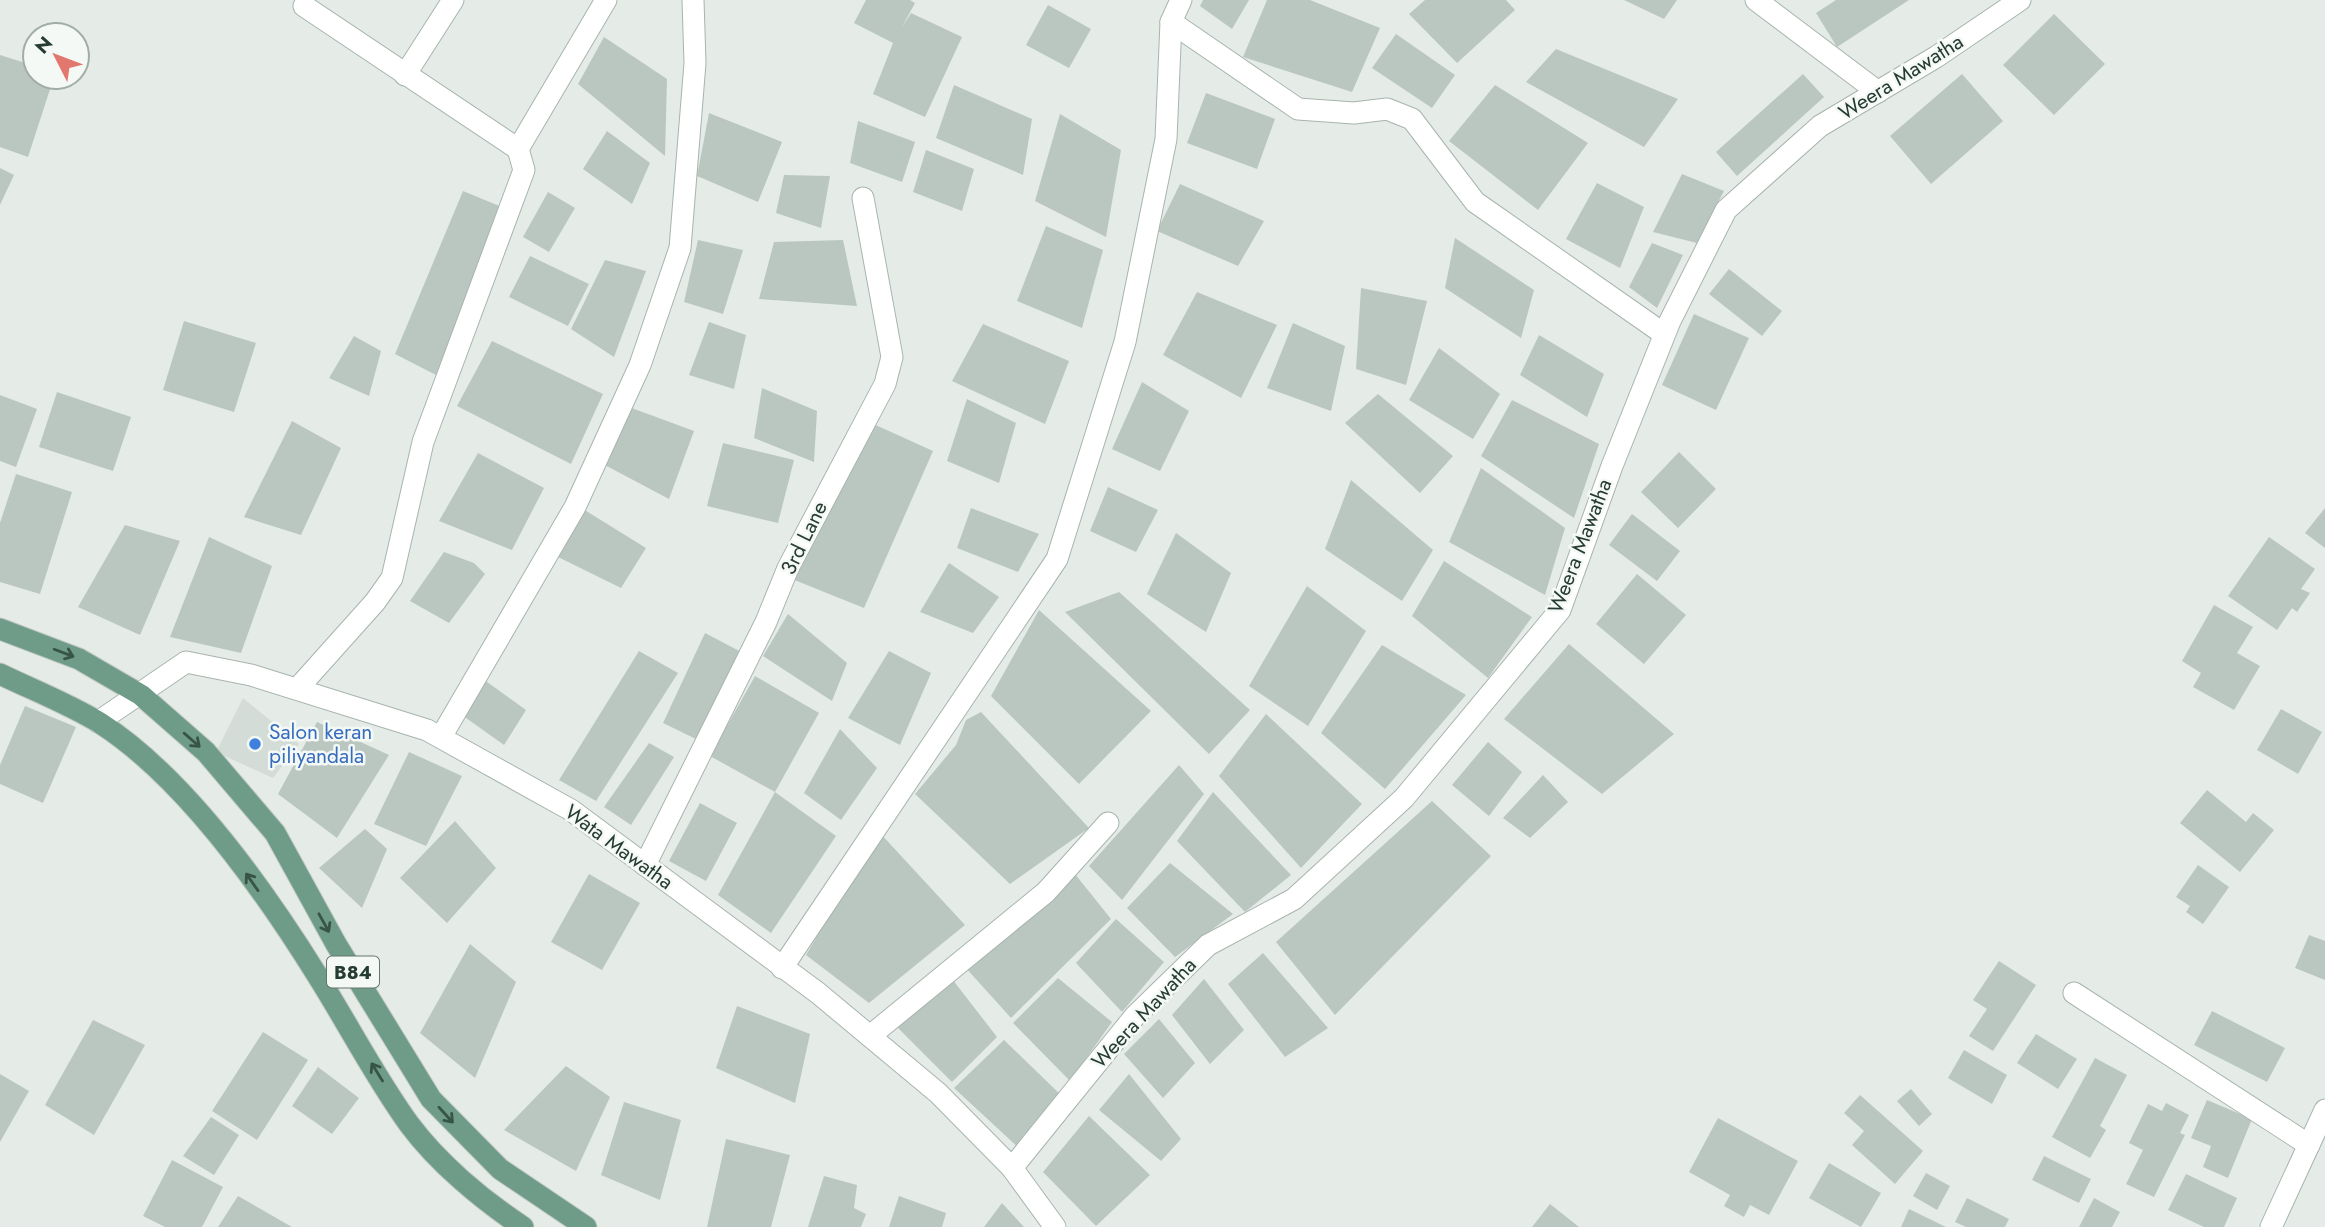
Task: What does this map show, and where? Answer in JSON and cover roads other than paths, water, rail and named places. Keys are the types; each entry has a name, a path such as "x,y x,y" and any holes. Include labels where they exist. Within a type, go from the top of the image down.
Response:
{"main road":[{"name":"B84","path":"0,629 79,659 141,695 222,769 275,833 336,944 431,1099 500,1169 586,1227"},
{"name":"B84","path":"0,674 98,722 133,747 191,805 240,864 316,972 409,1124 436,1155 523,1227"}],"street":[{"path":"405,75 453,0"},
{"path":"518,149 606,0"},
{"path":"441,737 575,507 640,365 680,248 695,63 693,0"},
{"path":"782,968 1057,559 1125,342 1166,139 1171,22 1181,0"},
{"path":"1756,0 1878,92"},
{"name":"Weera Mawatha","path":"1012,1168 1135,1016 1208,945 1294,899 1404,798 1560,610 1664,334 1726,209 1820,127 2020,0"},
{"path":"298,688 375,602 392,578 423,442 524,170 518,149 304,6"},
{"path":"1171,22 1298,109 1354,113 1387,109 1412,119 1475,202 1664,334"},
{"name":"3rd Lane","path":"645,865 766,622 788,568 885,384 892,357 863,198"},
{"name":"Wata Mawatha","path":"98,722 186,662 298,688 361,707 441,737 571,810 818,993 938,1093 1012,1168 1055,1227"},
{"path":"870,1036 1046,892 1108,823"},
{"path":"2074,993 2309,1145"},
{"path":"2271,1227 2325,1110"}],"place":[{"name":"Salon keran piliyandala","path":"255,744"}]}
